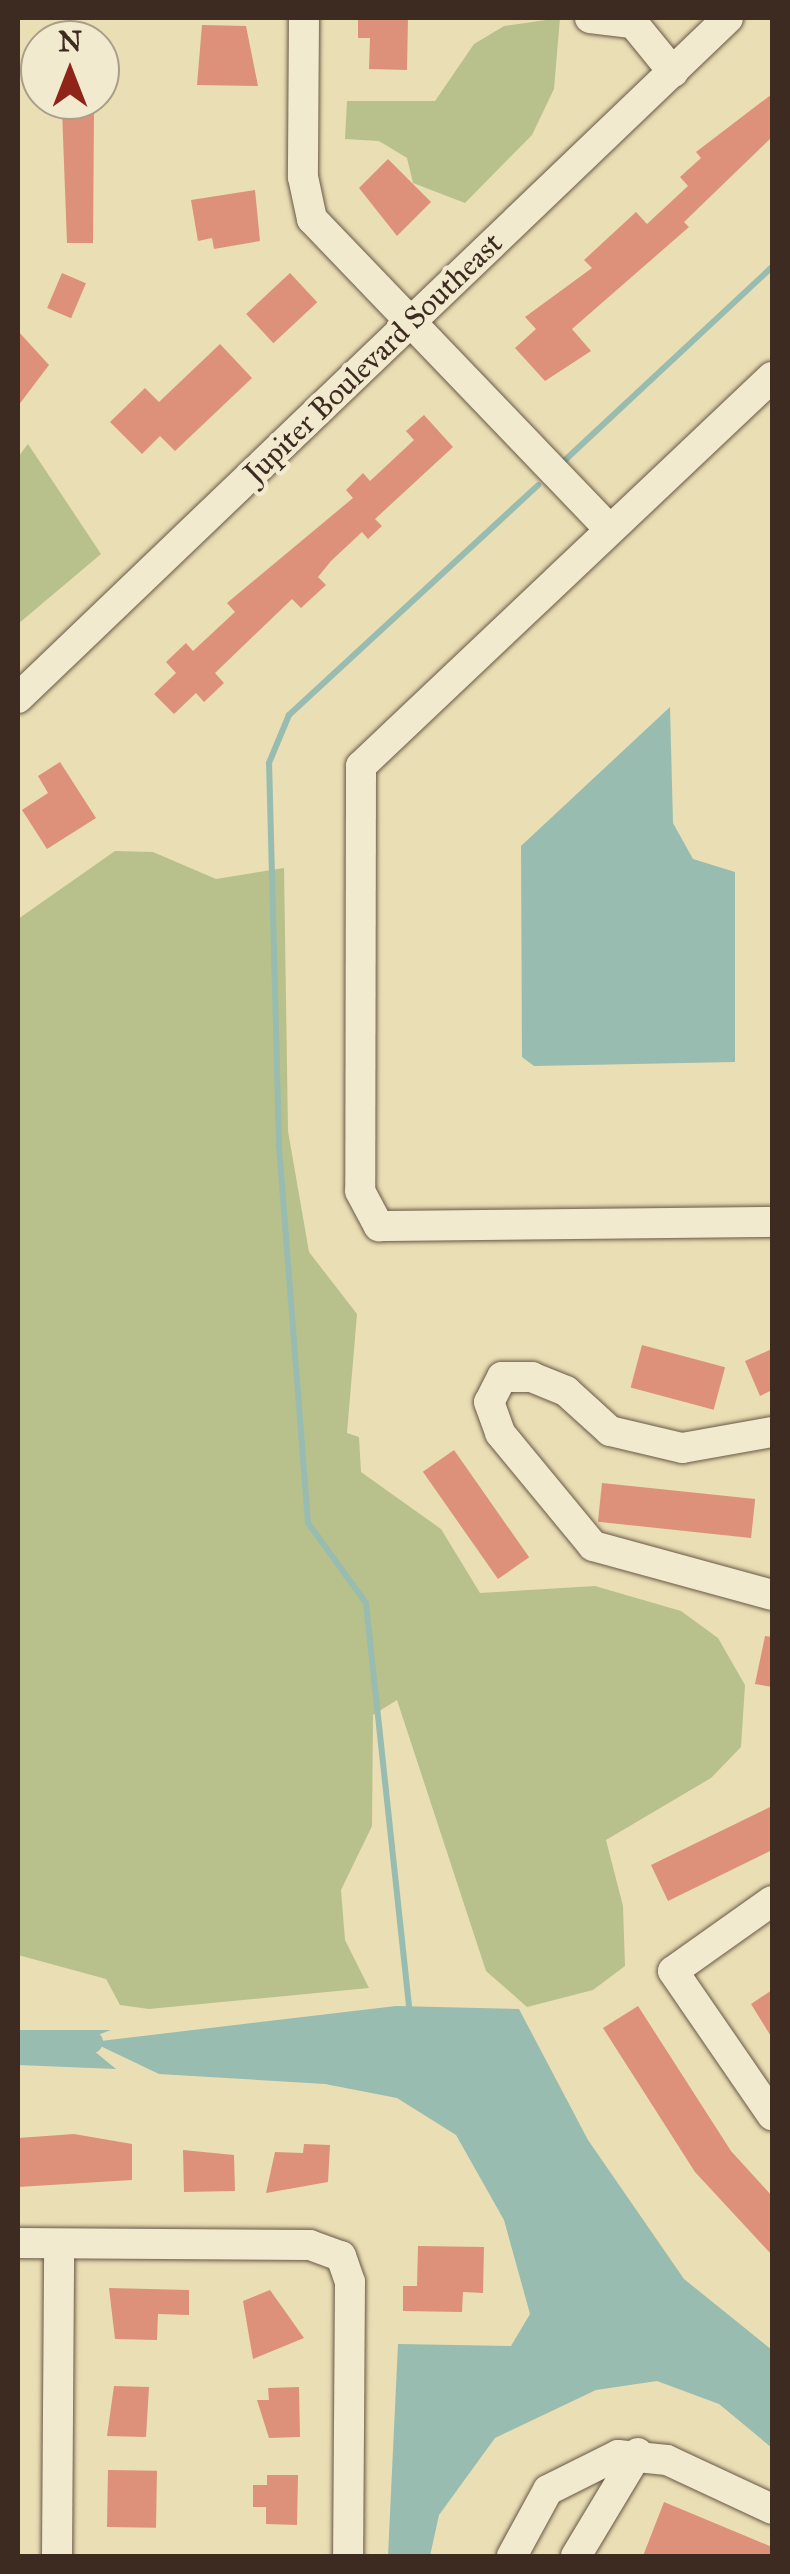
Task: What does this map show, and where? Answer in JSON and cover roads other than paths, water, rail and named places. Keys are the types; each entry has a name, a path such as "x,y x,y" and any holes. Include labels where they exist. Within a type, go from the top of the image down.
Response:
{"street":[{"path":"304,18 302,177 312,219 609,528"},
{"path":"590,18 630,20 673,72"},
{"name":"Jupiter Boulevard Southeast","path":"18,698 728,18"},
{"path":"772,377 361,766 360,1191 379,1226 772,1222"},
{"path":"772,1432 682,1448 610,1430 566,1391 532,1377 502,1378 489,1402 500,1434 594,1546 772,1595"},
{"path":"772,1900 672,1971 772,2115"},
{"path":"18,2243 310,2244 341,2256 350,2282 348,2556"},
{"path":"57,2556 59,2244"},
{"path":"512,2556 548,2490 594,2460 638,2453 772,2508"},
{"path":"576,2556 638,2453"}],"water":[{"path":"670,707 673,823 693,859 735,872 735,1062 534,1066 522,1057 521,846"},
{"path":"396,2006 519,2009 588,2140 684,2279 772,2350 772,2448 719,2404 657,2381 596,2390 495,2438 439,2515 430,2556 388,2556 398,2344 511,2346 530,2314 504,2220 456,2135 397,2098 325,2084 159,2074 92,2042"},
{"path":"18,2030 111,2030 82,2041 116,2069 18,2065"}],"waterway":[{"path":"564,461 772,267"},
{"path":"409,2006 366,1603 308,1523 279,1143 269,763 289,715 538,485"},
{"path":"18,2042 92,2042"}]}
